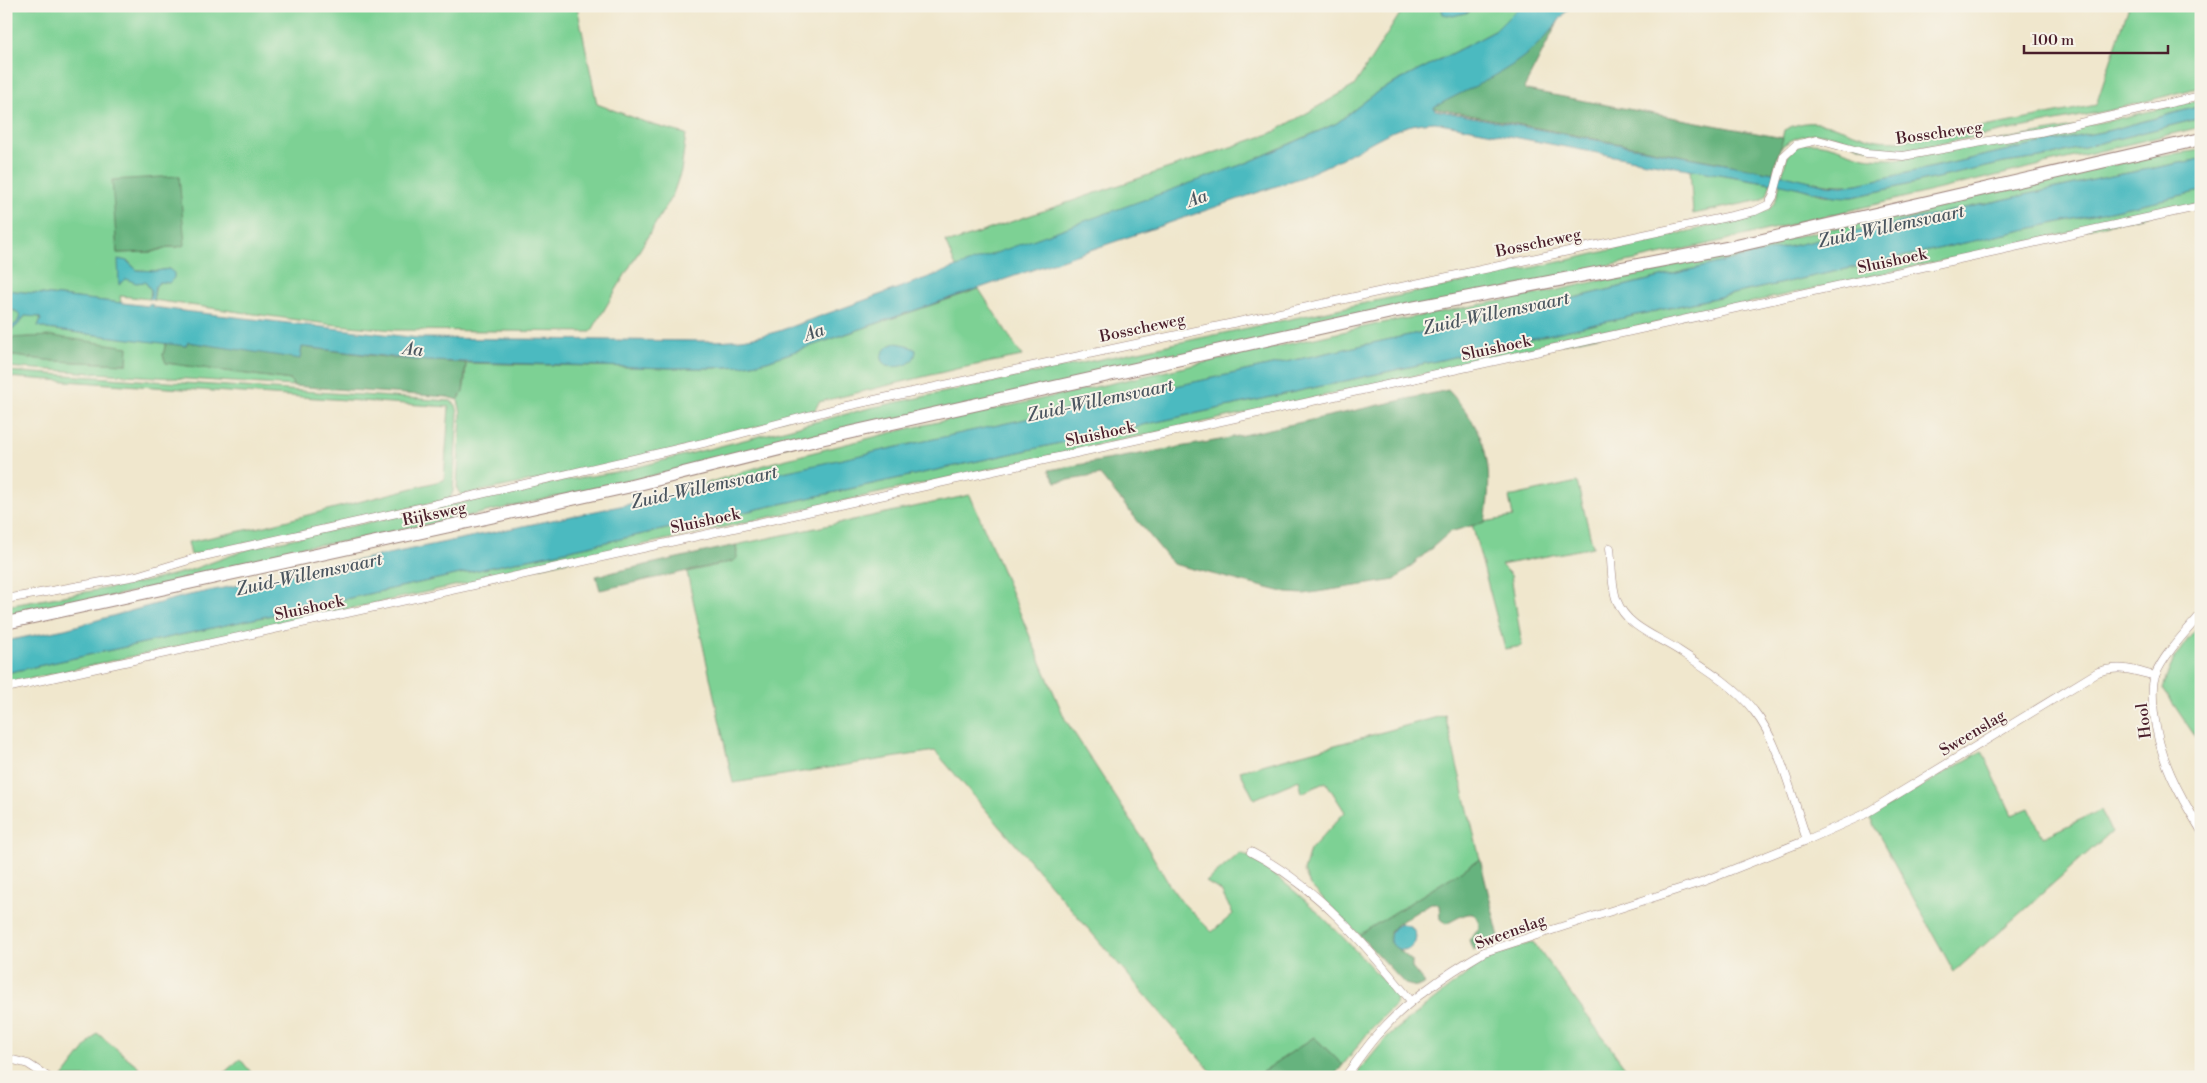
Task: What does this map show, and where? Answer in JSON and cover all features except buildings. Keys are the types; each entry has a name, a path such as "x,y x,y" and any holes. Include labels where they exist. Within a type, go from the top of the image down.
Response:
{"main road":[{"name":"Rijksweg","path":"6,623 627,487 868,428 1396,311 1732,247 2201,139"}],"street":[{"name":"Bosscheweg","path":"842,407 1755,211 1768,205 1775,189 1784,156 1796,145 1818,140 1866,153 1903,156 2040,132 2201,96"},
{"name":"Sluishoek","path":"6,688 2201,206"},
{"name":"Rijksweg","path":"6,598 136,576 208,554 474,496 712,441 842,407"},
{"path":"1610,548 1616,600 1623,613 1632,622 1679,650 1733,689 1766,727 1807,840"},
{"name":"Hool","path":"2201,614 2169,654 2155,676 2153,700 2157,737 2162,756 2179,795 2201,830"},
{"name":"Sweenslag","path":"1345,1077 1378,1034 1411,1001 1457,968 1484,952 1704,881 1807,840 1863,815 2098,672 2114,667 2124,667 2155,676"},
{"path":"1251,852 1276,864 1293,877 1358,936 1411,1001"},
{"path":"6,1058 28,1064 48,1077"}],"green space":[{"path":"6,6 577,6 597,104 653,125 686,134 681,171 673,194 591,332 394,330 327,324 153,300 156,285 162,281 169,283 169,269 156,271 137,270 128,261 120,284 126,279 145,282 151,290 150,299 120,296 121,303 6,290","holes":["116,232 178,247 168,247 152,252 117,253"]},
{"path":"1405,6 1441,6 1441,9 1469,12 1473,6 1520,6 1495,31 1377,92 1337,123 1249,162 957,269 945,241 952,242 1272,133 1354,86"},
{"path":"2129,6 2201,6 2201,87 2112,110 1919,148 1878,150 1863,147 1835,136 1813,134 1799,137 1780,148 1784,130 1809,123 1821,123 1878,140 1898,141 2012,122 2096,105"},
{"path":"1558,22 1524,88 1526,90 1783,138 1773,173 1433,108 1517,60 1539,43"},
{"path":"2201,99 2201,106 2107,131 2000,152 1858,184 1829,184 1782,175 1788,156 1795,148 1804,144 1824,144 1869,158 1896,159 2112,120"},
{"path":"2201,118 2201,127 1713,243 441,522 342,542 302,547 158,586 6,620 6,606 149,581 188,571 254,547 561,481 622,471 870,408 1573,259 1748,217 1772,207 1780,182 1823,195 1853,197 2004,163 2040,158"},
{"path":"2201,150 2201,159 2112,176 1764,252 1537,307 671,497 682,491 771,463 902,430 1387,322 1549,292 2148,157"},
{"path":"1690,169 1771,183 1767,195 1761,200 1693,214"},
{"path":"179,176 185,245 168,247 152,252 117,253 112,180"},
{"path":"2201,191 2201,204 6,684 6,673 1441,360 1510,343"},
{"path":"979,289 1022,356 956,369 819,402 815,410 644,459 461,495 457,489 461,413 458,400 464,388 466,363 671,368 742,366 767,361"},
{"path":"6,309 16,311 20,316 17,323 6,330"},
{"path":"25,316 39,317 41,319 38,326 47,329 166,343 163,355 166,363 291,380 293,386 6,367 6,355 54,361 127,364 127,347 30,337 6,339 6,333 17,326"},
{"path":"52,336 128,347 127,364 54,361 6,355 7,338"},
{"path":"188,342 300,358 302,347 401,359 466,363 463,392 458,400 447,397 293,386 291,380 166,363 163,355 166,343 186,346"},
{"path":"6,371 451,401 456,405 458,413 453,491 450,499 191,555 188,542 265,526 444,480 449,407 6,377"},
{"path":"1448,390 1472,420 1480,435 1485,451 1489,484 1485,522 1450,532 1395,580 1304,594 1287,593 1173,564 1100,475 1056,482 1049,470 1220,440"},
{"path":"1577,482 1593,547 1501,565 1511,575 1522,646 1505,649 1472,524 1513,517 1509,497"},
{"path":"970,495 1065,719 1181,901 1212,932 1233,914 1221,891 1206,882 1240,853 1246,855 1297,893 1341,935 1397,995 1396,1004 1370,1030 1343,1065 1314,1037 1255,1077 1216,1077 935,751 733,783 687,572 734,561 737,552 736,545"},
{"path":"736,545 737,558 734,561 600,590 596,576"},
{"path":"2201,624 2201,745 2163,689 2169,671 2178,654"},
{"path":"1445,715 1480,859 1359,935 1310,885 1304,871 1310,850 1345,812 1326,782 1302,793 1299,780 1254,799 1240,771"},
{"path":"1982,751 2012,815 2029,808 2043,837 2101,810 2111,832 1954,972 1869,817"},
{"path":"1480,859 1499,937 1473,950 1469,940 1479,929 1476,916 1467,914 1446,924 1440,919 1439,905 1431,903 1397,924 1390,931 1391,943 1412,961 1412,968 1425,984 1417,987 1405,984 1359,935"},
{"path":"1533,942 1632,1077 1354,1077 1388,1036 1473,969 1485,960"},
{"path":"97,1033 139,1067 131,1077 63,1077"},
{"path":"1314,1037 1343,1065 1333,1077 1255,1077"},
{"path":"240,1059 255,1077 219,1077"}],"water":[{"path":"1441,6 1473,6 1469,12 1453,16 1443,14"},
{"name":"Aa","path":"1520,6 1570,6 1544,38 1523,57 1511,66 1434,107 1435,110 1789,176 1827,185 1842,186 2107,131 2201,106 2201,118 2040,158 2004,163 1853,197 1842,197 1777,183 1629,159 1435,122 1410,125 1388,133 1300,178 767,361 742,366 671,368 427,361 302,347 300,359 188,342 186,346 47,329 38,326 41,319 39,317 25,316 17,326 6,333 6,330 17,323 20,316 16,311 6,309 6,290 149,306 149,304 153,305 153,307 183,311 418,338 708,341 735,340 761,336 1249,162 1337,123 1377,92 1495,31"},
{"name":"Zuid-Willemsvaart","path":"2201,159 2201,191 1510,343 1441,360 6,673 6,641 65,629 185,596 765,476 1537,307 1764,252 2112,176"},
{"path":"118,259 127,261 137,270 156,271 169,269 174,273 174,278 169,283 159,282 155,287 153,300 150,299 151,290 145,282 136,283 126,279 119,285"},
{"path":"896,343 907,345 916,350 913,360 906,365 886,366 881,360 883,351"},
{"path":"1403,924 1412,928 1416,937 1412,946 1403,950 1394,946 1390,937 1394,928"}]}
